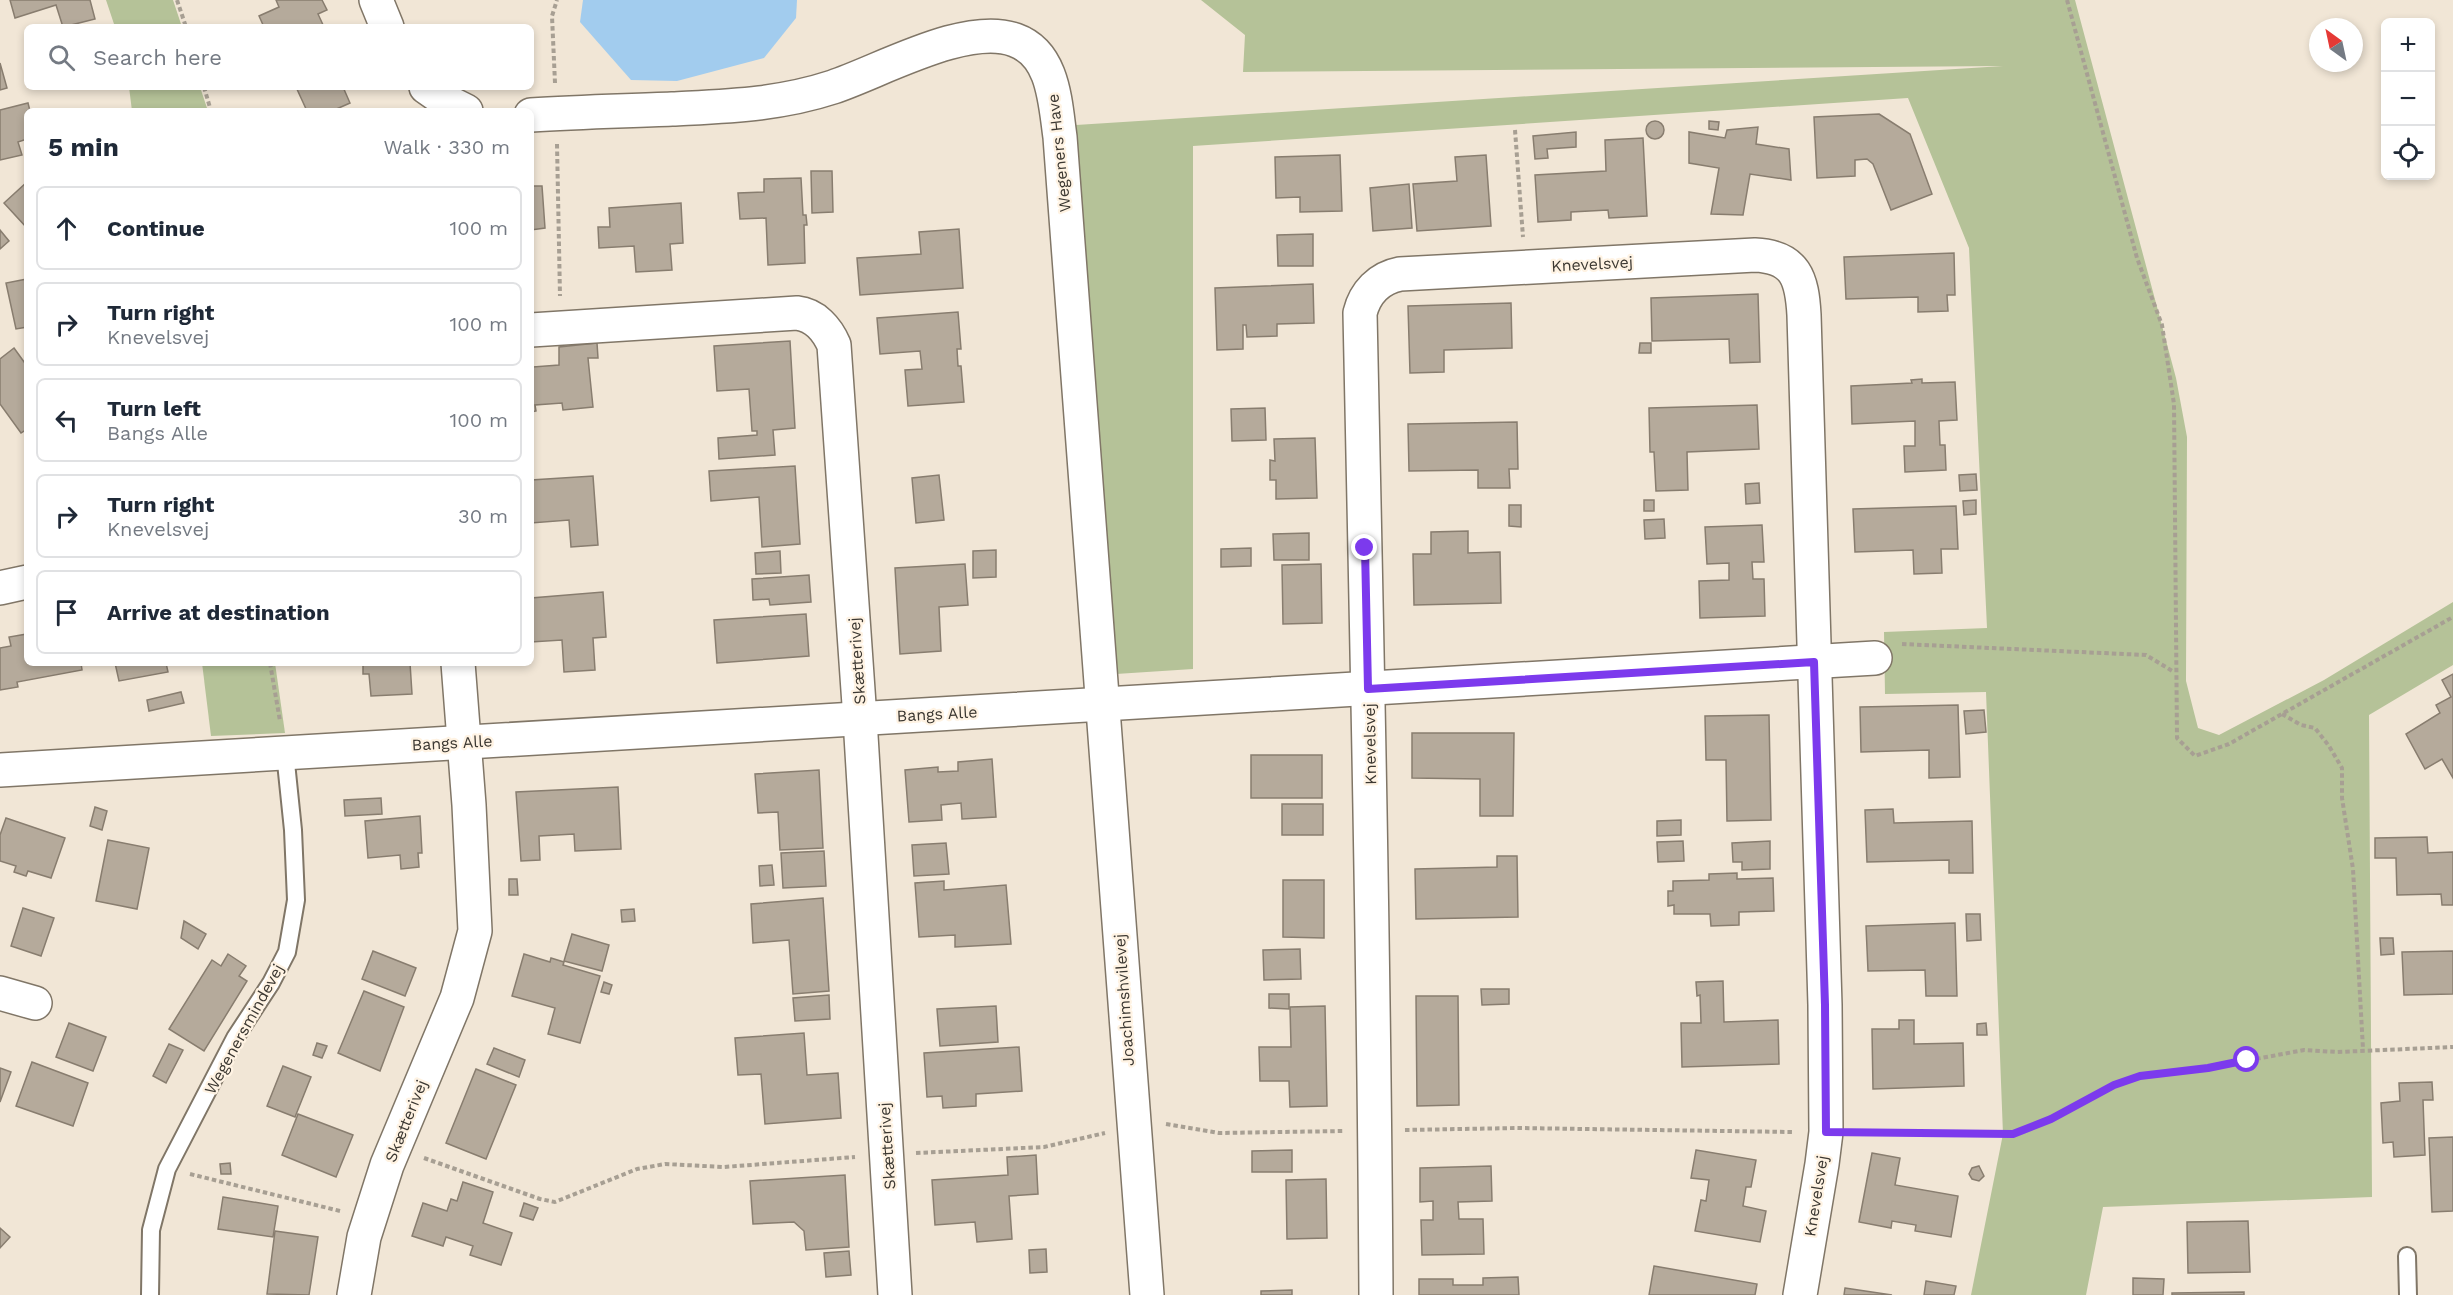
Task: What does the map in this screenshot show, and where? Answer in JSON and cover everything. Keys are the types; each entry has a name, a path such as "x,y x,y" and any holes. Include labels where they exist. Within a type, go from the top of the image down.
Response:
{"street":[{"path":"376,0 386,24"},
{"name":"Wegeners Have","path":"543,114 764,103 834,87 924,51 979,35 1015,40 1035,54 1051,77 1060,137 1103,704"},
{"path":"430,90 460,108"},
{"name":"Knevelsvej","path":"1376,1295 1373,1162 1373,911 1360,324 1362,305 1375,285 1395,275 1755,255 1776,259 1792,269 1802,288 1804,315 1825,1016 1826,1132 1800,1295"},
{"name":"Skætterivej","path":"546,329 796,313 809,316 821,325 831,338 836,351 895,1295"},
{"path":"0,588 24,583"},
{"name":"Bangs Alle","path":"0,770 1875,658"},
{"name":"Skætterivej","path":"354,1295 364,1237 370,1218 395,1147 457,998 475,932 458,666"},
{"name":"Joachimshvilevej","path":"1103,704 1147,1295"},
{"path":"0,993 35,1003"}],"lane":[{"name":"Wegenersmindevej","path":"150,1295 151,1230 167,1168 235,1038 271,983 287,952 296,900 293,830 285,753"},
{"path":"2407,1256 2408,1295"}],"path":[{"path":"177,0 185,24"},
{"path":"546,329 543,114 552,16 557,0"},
{"path":"2067,0 2137,258 2162,325 2174,404 2177,738 2195,756 2229,744 2453,617"},
{"path":"205,90 210,108"},
{"path":"1515,130 1525,267"},
{"path":"1875,658 1879,647 1903,644 2146,655 2175,672"},
{"path":"270,666 285,753"},
{"path":"2282,714 2301,725 2316,728 2342,768 2342,798 2353,869 2364,1049"},
{"path":"1517,1128 2013,1134 2051,1119 2114,1085 2140,1076 2208,1068 2304,1050 2337,1052 2364,1049 2453,1047"},
{"path":"395,1147 540,1199 555,1202 637,1169 664,1164 724,1167"},
{"path":"167,1168 370,1218"}],"green space":[{"path":"106,0 173,0 181,24 114,24"},
{"path":"1201,0 2075,0 2176,378 2187,437 2186,681 2198,728 2219,735 2324,680 2453,602 2453,665 2369,715 2372,1197 2103,1207 2086,1295 1971,1295 2003,1134 1986,692 1885,694 1884,632 1987,628 1969,248 1908,98 1193,146 1193,669 1116,674 1076,125 2003,66 1243,72 1245,35"},
{"path":"129,90 201,90 207,108 132,108"},
{"path":"202,666 275,666 285,733 211,736"}],"water":[{"path":"583,0 797,0 796,18 764,58 677,81 631,80 580,22"}],"building":[{"path":"10,0 90,0 95,19 75,24 62,24 56,5 15,18"},
{"path":"276,0 322,0 327,10 318,14 323,24 263,24 259,16 279,7"},
{"path":"0,63 7,88 0,90"},
{"path":"297,90 344,90 350,103 339,108 306,108"},
{"path":"28,103 29,108 24,108 24,140 18,142 22,155 0,160 0,110"},
{"path":"1879,114 1910,134 1932,194 1891,210 1873,164 1867,159 1855,160 1855,176 1817,178 1814,117"},
{"path":"1655,121 1661,124 1664,130 1661,136 1655,139 1649,136 1646,130 1649,124"},
{"path":"1709,121 1719,122 1718,130 1709,129"},
{"path":"1758,127 1756,144 1789,149 1791,180 1750,174 1743,215 1711,214 1719,168 1689,163 1689,132 1725,138 1727,130"},
{"path":"1576,132 1576,147 1547,149 1548,158 1535,159 1533,136"},
{"path":"1643,138 1647,216 1609,218 1608,210 1571,212 1571,220 1538,222 1535,175 1606,171 1605,140"},
{"path":"1340,155 1342,211 1300,212 1300,197 1276,198 1275,157"},
{"path":"1486,155 1491,226 1417,231 1413,184 1457,181 1455,157"},
{"path":"811,171 832,171 833,212 812,213"},
{"path":"801,178 803,215 806,215 807,225 804,225 805,263 768,265 766,218 740,219 738,193 764,192 764,179"},
{"path":"1409,184 1412,228 1373,231 1370,188"},
{"path":"24,185 24,225 4,203"},
{"path":"534,186 542,186 545,228 534,230"},
{"path":"681,203 683,243 670,244 672,270 636,272 634,246 599,248 598,227 610,227 609,208"},
{"path":"959,229 963,288 860,295 857,258 921,254 919,232"},
{"path":"0,230 9,241 0,249"},
{"path":"1313,234 1313,266 1278,266 1277,235"},
{"path":"1954,253 1955,295 1947,295 1948,311 1918,312 1918,297 1846,299 1844,257"},
{"path":"24,280 24,328 16,329 6,283"},
{"path":"1313,284 1314,323 1277,324 1277,336 1247,337 1246,325 1243,325 1243,349 1217,350 1215,288"},
{"path":"1758,294 1760,362 1730,363 1729,339 1652,341 1651,298"},
{"path":"1511,303 1512,348 1444,350 1444,372 1410,373 1408,306"},
{"path":"958,312 961,349 957,349 958,366 961,366 964,402 908,406 905,370 922,369 920,351 880,354 877,318"},
{"path":"790,341 795,428 773,430 775,455 719,459 718,438 757,435 757,431 752,431 749,389 717,391 714,346"},
{"path":"597,343 598,358 588,358 593,407 563,410 562,403 535,405 536,411 534,411 534,367 559,365 559,347"},
{"path":"1640,343 1651,343 1651,353 1639,353"},
{"path":"14,348 24,362 24,431 21,433 0,404 0,359"},
{"path":"1922,379 1922,383 1955,382 1957,420 1939,421 1940,445 1945,445 1946,470 1905,472 1904,446 1915,446 1915,421 1852,424 1851,386 1912,383 1911,380"},
{"path":"1757,405 1759,449 1687,452 1688,490 1656,491 1654,452 1650,452 1649,408"},
{"path":"1265,408 1266,440 1232,441 1231,409"},
{"path":"1517,422 1518,469 1509,469 1510,488 1478,488 1478,470 1409,471 1408,424"},
{"path":"1315,438 1317,498 1276,499 1276,480 1270,480 1270,460 1275,461 1274,439"},
{"path":"795,466 800,544 762,547 759,497 711,501 709,471"},
{"path":"1976,474 1977,490 1960,491 1959,475"},
{"path":"939,475 944,520 916,523 912,478"},
{"path":"593,476 598,545 571,547 569,520 534,523 534,480"},
{"path":"1759,483 1760,503 1746,504 1745,484"},
{"path":"1644,500 1654,500 1654,511 1644,511"},
{"path":"1976,500 1976,514 1964,515 1963,501"},
{"path":"1509,505 1521,505 1521,527 1509,526"},
{"path":"1956,506 1958,549 1941,549 1942,573 1914,574 1913,550 1855,552 1853,509"},
{"path":"1664,519 1665,538 1645,539 1644,520"},
{"path":"1762,525 1764,562 1752,562 1753,579 1764,579 1765,616 1700,618 1699,581 1729,580 1729,563 1707,564 1705,527"},
{"path":"1468,531 1468,553 1500,552 1501,603 1414,605 1413,554 1431,554 1431,532"},
{"path":"1309,533 1309,560 1274,560 1273,534"},
{"path":"1251,548 1251,566 1221,567 1221,549"},
{"path":"996,550 996,577 973,578 973,551"},
{"path":"780,551 781,573 756,574 755,553"},
{"path":"965,564 968,605 939,607 941,651 900,654 895,568"},
{"path":"1321,564 1322,623 1283,624 1282,565"},
{"path":"809,575 811,602 770,605 769,599 753,600 752,579"},
{"path":"603,592 606,637 593,638 595,670 564,672 562,640 534,642 534,598"},
{"path":"806,614 809,656 717,663 714,620"},
{"path":"24,634 24,666 81,666 82,670 17,682 18,687 0,690 0,648 11,646 9,637"},
{"path":"116,666 167,666 168,672 119,681"},
{"path":"363,666 410,666 412,694 371,696 369,674 363,674"},
{"path":"2453,674 2453,778 2442,759 2425,769 2406,734 2440,713 2436,705 2451,697 2442,680"},
{"path":"181,692 184,703 149,711 147,700"},
{"path":"1958,705 1960,777 1929,778 1929,750 1861,752 1860,707"},
{"path":"1984,710 1986,732 1966,734 1964,711"},
{"path":"1769,715 1771,820 1727,821 1726,760 1706,760 1705,716"},
{"path":"1412,733 1514,733 1513,816 1480,816 1480,779 1412,778"},
{"path":"1251,755 1322,755 1322,798 1251,798"},
{"path":"992,759 996,817 962,819 961,803 941,805 942,820 909,822 905,770 938,767 938,772 958,771 958,762"},
{"path":"819,770 823,848 780,850 778,812 758,813 755,774"},
{"path":"618,787 621,849 575,851 574,834 539,836 540,860 521,861 516,792"},
{"path":"381,798 382,814 345,816 344,800"},
{"path":"1282,804 1323,804 1323,835 1282,835"},
{"path":"95,807 107,811 102,830 90,826"},
{"path":"1893,809 1894,823 1972,821 1973,873 1949,873 1949,860 1867,862 1865,810"},
{"path":"420,816 422,853 418,853 419,867 401,869 400,855 368,858 365,821"},
{"path":"6,818 65,838 51,878 28,871 26,876 14,872 16,866 0,861 0,835"},
{"path":"1681,820 1681,835 1657,836 1657,821"},
{"path":"2427,837 2428,853 2453,852 2453,905 2442,905 2441,894 2397,895 2396,858 2375,858 2375,838"},
{"path":"108,840 149,848 137,909 96,901"},
{"path":"1683,841 1684,861 1658,862 1657,842"},
{"path":"1770,841 1770,869 1742,870 1742,862 1733,862 1732,843"},
{"path":"946,843 949,874 914,876 912,845"},
{"path":"824,851 826,886 783,888 781,853"},
{"path":"1497,856 1517,856 1518,917 1416,919 1415,869 1497,867"},
{"path":"772,865 774,885 760,886 759,866"},
{"path":"1737,873 1737,879 1773,878 1774,911 1739,912 1739,925 1711,926 1710,914 1674,914 1674,905 1668,906 1668,891 1673,891 1673,881 1709,880 1709,874"},
{"path":"509,879 517,879 518,895 509,895"},
{"path":"1283,880 1324,880 1324,938 1283,937"},
{"path":"944,881 944,890 1006,885 1011,944 955,947 955,935 919,937 915,883"},
{"path":"823,898 829,991 793,994 789,940 753,943 751,904"},
{"path":"23,908 54,918 41,956 11,946"},
{"path":"634,909 635,921 622,922 621,910"},
{"path":"1966,914 1980,914 1981,940 1967,941"},
{"path":"184,921 206,934 198,949 181,938"},
{"path":"1955,923 1957,996 1926,996 1925,970 1868,971 1866,926"},
{"path":"572,934 609,945 602,971 564,961"},
{"path":"2380,938 2393,938 2394,954 2381,955"},
{"path":"1300,949 1301,979 1264,980 1263,950"},
{"path":"373,951 416,968 405,996 362,979"},
{"path":"2453,951 2453,994 2404,995 2402,952"},
{"path":"228,954 246,966 239,976 247,981 204,1051 169,1029 212,960 221,966"},
{"path":"524,954 550,962 551,958 564,962 563,965 600,976 580,1043 548,1034 555,1008 512,996"},
{"path":"1723,981 1724,1022 1778,1020 1779,1064 1682,1067 1681,1023 1701,1023 1700,995 1697,996 1696,982"},
{"path":"604,982 612,985 609,994 601,992"},
{"path":"1481,989 1509,989 1509,1004 1482,1005"},
{"path":"364,991 404,1007 380,1071 338,1053"},
{"path":"1269,994 1289,994 1289,1009 1269,1008"},
{"path":"829,995 830,1019 795,1021 793,998"},
{"path":"1416,996 1458,996 1459,1105 1417,1106"},
{"path":"996,1006 998,1042 940,1046 937,1009"},
{"path":"1325,1006 1327,1106 1290,1107 1289,1081 1260,1081 1259,1047 1291,1047 1290,1007"},
{"path":"1899,1020 1914,1020 1914,1044 1963,1043 1964,1086 1873,1089 1872,1029 1899,1029"},
{"path":"69,1023 106,1037 93,1071 56,1057"},
{"path":"1986,1023 1987,1035 1977,1035 1977,1024"},
{"path":"804,1033 807,1075 838,1073 841,1118 765,1124 761,1074 738,1075 735,1038"},
{"path":"317,1043 327,1046 322,1058 313,1055"},
{"path":"169,1044 183,1050 166,1083 153,1076"},
{"path":"1019,1047 1022,1091 976,1094 976,1106 943,1108 942,1096 927,1097 924,1053"},
{"path":"494,1048 525,1060 519,1077 487,1064"},
{"path":"32,1062 88,1083 73,1126 16,1106"},
{"path":"283,1066 311,1077 295,1117 267,1106"},
{"path":"0,1068 11,1072 0,1102"},
{"path":"476,1069 516,1085 486,1159 446,1143"},
{"path":"2432,1082 2433,1100 2423,1100 2425,1155 2394,1157 2393,1142 2383,1143 2381,1103 2400,1101 2399,1083"},
{"path":"298,1114 353,1135 336,1177 282,1155"},
{"path":"2453,1137 2453,1211 2432,1212 2429,1138"},
{"path":"1292,1150 1292,1172 1252,1172 1252,1151"},
{"path":"1696,1150 1756,1160 1751,1187 1746,1187 1743,1206 1766,1211 1760,1242 1695,1231 1701,1200 1706,1201 1709,1180 1691,1178"},
{"path":"1872,1153 1900,1158 1895,1185 1958,1196 1951,1237 1915,1231 1916,1225 1892,1221 1891,1228 1859,1222"},
{"path":"1036,1155 1038,1194 1009,1196 1012,1239 977,1242 975,1222 935,1225 932,1180 1008,1175 1007,1157"},
{"path":"230,1163 231,1174 221,1174 220,1164"},
{"path":"1491,1166 1492,1201 1458,1202 1459,1219 1483,1219 1484,1254 1422,1255 1421,1220 1433,1220 1433,1201 1420,1202 1420,1168"},
{"path":"1979,1166 1984,1176 1979,1181 1972,1179 1969,1174 1972,1168"},
{"path":"845,1175 849,1247 806,1250 804,1231 794,1222 753,1224 750,1181"},
{"path":"1326,1179 1327,1238 1287,1239 1286,1180"},
{"path":"463,1182 493,1192 483,1223 512,1233 501,1265 470,1255 473,1246 446,1237 443,1246 412,1236 423,1203 447,1211 451,1199 457,1201"},
{"path":"223,1197 278,1206 273,1237 218,1229"},
{"path":"524,1203 538,1208 533,1220 520,1216"},
{"path":"2248,1221 2250,1272 2188,1273 2187,1222"},
{"path":"0,1228 10,1237 0,1248"},
{"path":"275,1231 318,1237 309,1295 267,1294"},
{"path":"1046,1249 1047,1272 1030,1273 1029,1250"},
{"path":"849,1251 851,1275 826,1277 824,1253"},
{"path":"1654,1266 1757,1284 1755,1295 1649,1295"},
{"path":"1518,1277 1519,1295 1419,1295 1419,1279 1453,1279 1453,1285 1483,1285 1483,1278"},
{"path":"2133,1278 2164,1279 2163,1295 2133,1295"},
{"path":"1926,1281 1956,1286 1954,1295 1924,1295"},
{"path":"1845,1288 1892,1295 1844,1295"},
{"path":"1292,1290 1292,1295 1261,1295 1261,1291"},
{"path":"2244,1292 2244,1295 2172,1295 2172,1293"}],"route":[{"path":"1365,548 1368,689 1814,662 1825,1005 1826,1132 2013,1134 2051,1119 2114,1085 2140,1076 2208,1068 2247,1060"}]}
